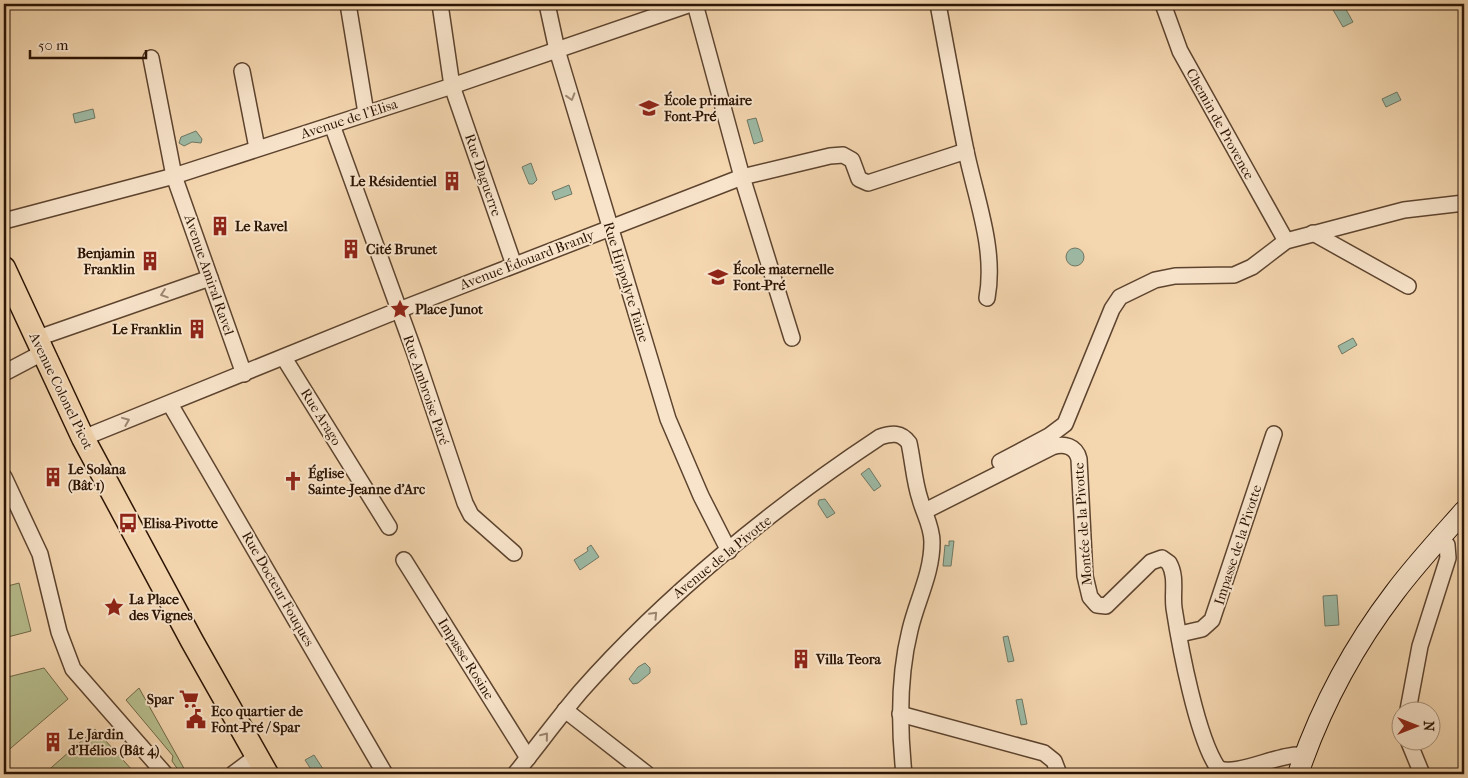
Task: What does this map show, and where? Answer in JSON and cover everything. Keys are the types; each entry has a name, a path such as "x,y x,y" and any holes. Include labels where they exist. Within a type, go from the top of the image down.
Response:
{"main road":[{"name":"Avenue Colonel Picot","path":"4,268 83,438 192,641 262,765"},
{"path":"1298,774 1335,687 1359,644 1394,592 1464,511"}],"street":[{"path":"348,4 366,113"},
{"name":"Rue Daguerre","path":"440,4 452,86 514,266"},
{"name":"Rue Hippolyte Taine","path":"547,4 557,50 668,419 701,496 729,551"},
{"name":"Avenue de l'Elisa","path":"4,221 174,176 452,86 691,4"},
{"path":"695,4 742,177 792,338"},
{"path":"938,4 966,151 990,257 990,278 987,298"},
{"name":"Chemin de Provence","path":"1163,4 1180,51 1286,241"},
{"name":"Avenue Amiral Ravel","path":"151,58 174,176 244,374"},
{"path":"242,71 257,148"},
{"name":"Rue Ambroise Paré","path":"332,125 399,310 468,510 514,553"},
{"name":"Avenue Édouard Branly","path":"83,438 399,310 742,177 838,155 852,160 858,177 868,183 966,151"},
{"path":"979,484 994,466 1049,436 1065,424 1112,309 1120,298 1145,283 1165,277 1240,273 1286,241 1404,210 1464,203"},
{"path":"1313,234 1408,286"},
{"path":"4,373 39,346 210,278"},
{"name":"Rue Arago","path":"284,358 389,527"},
{"name":"Rue Docteur Fouques","path":"170,404 385,774"},
{"name":"Avenue de la Pivotte","path":"515,774 585,686 659,610 802,492 880,437 900,434 909,443 920,499 932,536 932,552 926,585 908,636 900,714 904,774"},
{"name":"Impasse de la Pivotte","path":"1180,634 1202,630 1212,620 1274,434"},
{"name":"Montée de la Pivotte","path":"925,511 1058,445 1072,448 1079,459 1085,576 1092,602 1101,607 1106,606 1151,562 1157,559 1166,560 1173,572 1174,608 1201,728 1218,768 1223,772 1236,773 1290,755 1305,755"},
{"path":"4,477 40,554 59,632 73,669 165,774"},
{"path":"1410,700 1420,646 1448,558 1448,549 1441,537"},
{"name":"Impasse Rosine","path":"404,560 528,758"},
{"path":"565,710 647,774"},
{"path":"900,714 1044,753 1054,761 1059,774"},
{"path":"1412,750 1422,774"},
{"path":"233,774 262,765"}],"shaded area":[{"path":"1343,4 1353,22 1343,27 1332,8"},
{"path":"1397,92 1401,100 1386,107 1382,99"},
{"path":"93,109 95,118 75,123 73,114"},
{"path":"756,118 763,141 754,144 747,120"},
{"path":"196,131 202,139 201,143 192,142 184,146 179,143 181,137"},
{"path":"531,163 537,180 533,184 529,184 522,167"},
{"path":"569,185 572,194 555,200 552,192"},
{"path":"1075,248 1081,251 1084,257 1081,263 1075,266 1069,263 1066,257 1069,251"},
{"path":"1353,338 1357,345 1342,354 1338,346"},
{"path":"869,468 881,486 874,491 861,474"},
{"path":"825,499 835,513 827,518 818,504 819,500"},
{"path":"949,541 954,541 951,566 943,566 945,545 949,546"},
{"path":"591,545 599,557 580,570 574,560 588,551 587,548"},
{"path":"19,583 31,631 4,638 4,587"},
{"path":"1337,595 1339,625 1325,626 1323,596"},
{"path":"1008,636 1014,661 1008,662 1003,637"},
{"path":"645,663 650,668 650,673 638,683 633,684 629,679 638,667"},
{"path":"44,668 68,699 4,754 4,678"},
{"path":"139,688 187,774 181,774 172,761 173,756 126,700"},
{"path":"1022,699 1027,724 1021,725 1016,700"},
{"path":"95,729 133,771 128,774 44,774"},
{"path":"314,755 325,772 314,774 305,760"}],"place":[{"name":"École primaire Font-Pré","path":"649,108"},
{"name":"Le Résidentiel","path":"452,181"},
{"name":"Le Ravel","path":"220,226"},
{"name":"Cité Brunet","path":"351,249"},
{"name":"Benjamin Franklin","path":"150,261"},
{"name":"École maternelle Font-Pré","path":"718,277"},
{"name":"Place Junot","path":"400,309"},
{"name":"Le Franklin","path":"197,329"},
{"name":"Le Solana (Bât 1)","path":"53,477"},
{"name":"Église Sainte-Jeanne d'Arc","path":"293,481"},
{"name":"Elisa-Pivotte","path":"128,523"},
{"name":"La Place des Vignes","path":"114,607"},
{"name":"Villa Teora","path":"801,659"},
{"name":"Spar","path":"189,699"},
{"name":"Eco quartier de Font-Pré / Spar","path":"196,719"},
{"name":"Le Jardin d’Hélios (Bât 4)","path":"53,742"}]}
